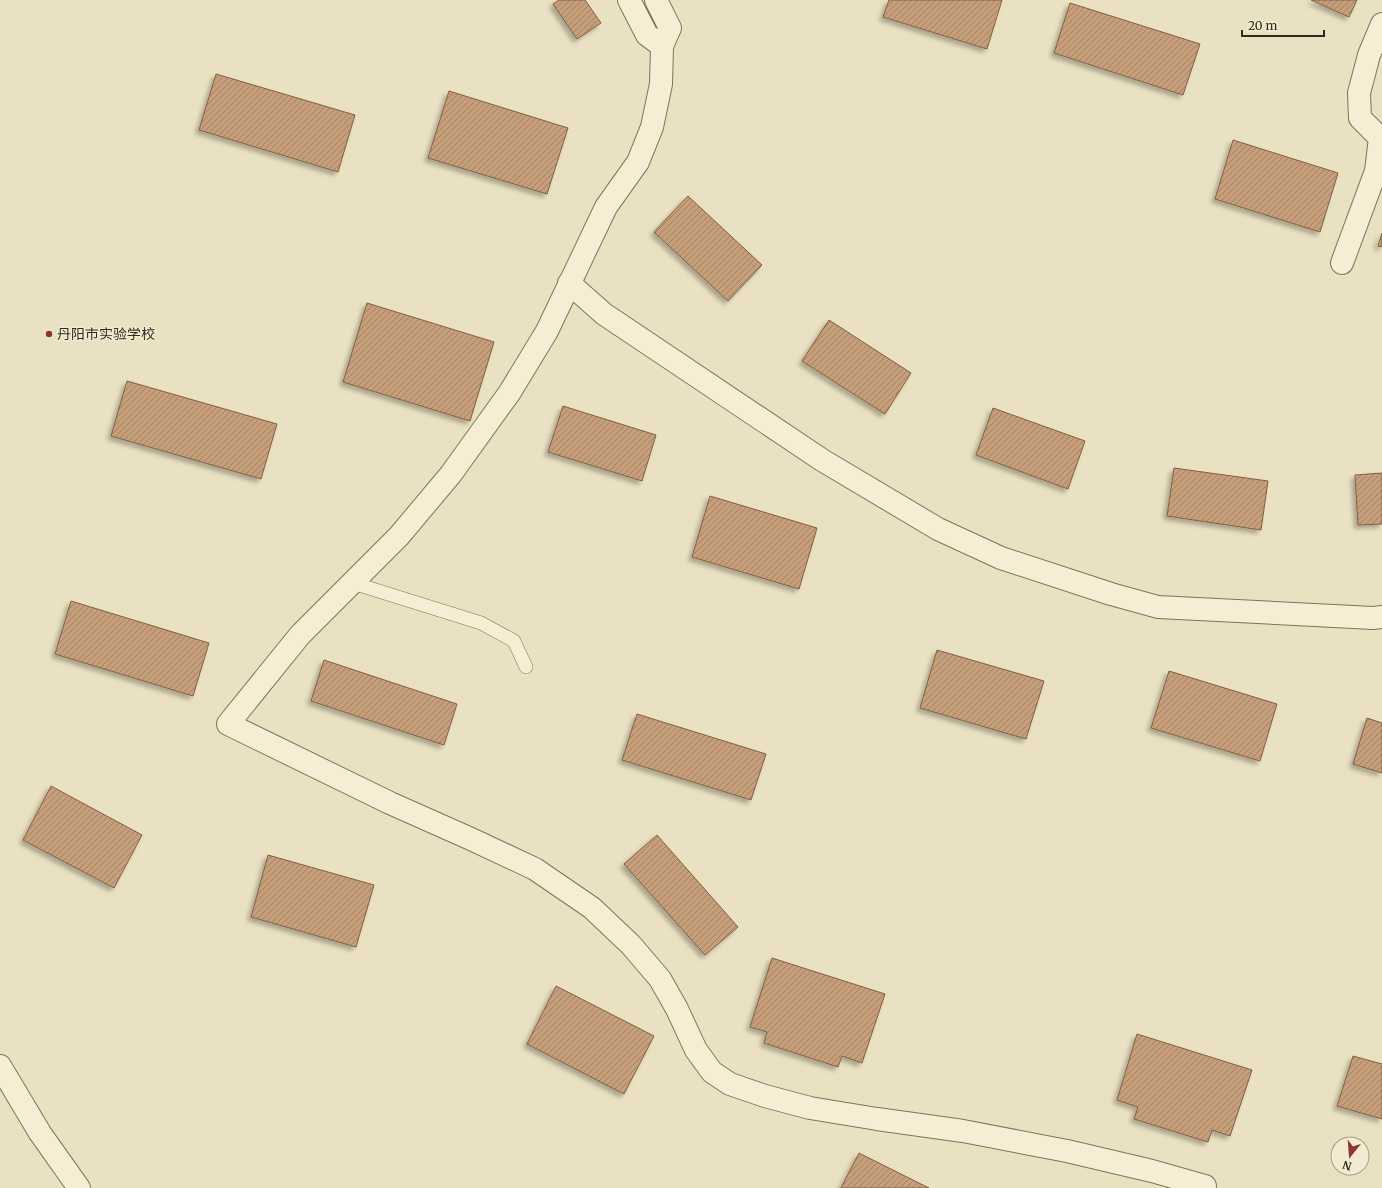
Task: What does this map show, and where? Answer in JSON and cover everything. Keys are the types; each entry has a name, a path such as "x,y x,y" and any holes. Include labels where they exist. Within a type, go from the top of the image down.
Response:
{"street":[{"path":"629,0 647,35 662,46"},
{"path":"656,0 670,28 662,46 661,84 652,127 638,162 606,207 547,331 510,392 451,474 399,536 300,635 228,724 390,803 471,838 535,869 592,908 631,945 660,979 677,1008 696,1050 712,1072 730,1084 765,1096 810,1108 963,1131 1067,1151 1152,1171 1204,1186"},
{"path":"1342,263 1376,171 1380,138 1360,118 1359,92 1369,56 1382,24"},
{"path":"569,283 604,314 822,460 938,528 1002,558 1111,594 1158,607 1373,618 1382,617"},
{"path":"0,1066 40,1133 79,1188"}],"lane":[{"path":"353,583 481,623 514,641 526,667"}],"building":[{"path":"559,0 585,0 601,23 577,39 553,4"},
{"path":"889,0 1002,0 987,49 883,17"},
{"path":"1311,0 1357,0 1349,17"},
{"path":"1070,3 1200,44 1183,95 1054,53"},
{"path":"216,74 355,115 338,172 199,130"},
{"path":"449,91 568,128 547,194 428,158"},
{"path":"1233,140 1338,173 1320,232 1215,199"},
{"path":"688,196 762,265 728,301 654,232"},
{"path":"1382,233 1382,247 1378,246"},
{"path":"367,303 494,342 470,421 343,382"},
{"path":"829,320 911,373 885,414 802,361"},
{"path":"127,381 277,424 261,479 111,436"},
{"path":"563,406 656,435 642,481 548,452"},
{"path":"993,408 1085,441 1068,489 976,455"},
{"path":"1174,468 1268,481 1261,530 1167,516"},
{"path":"1382,473 1382,524 1358,525 1355,475"},
{"path":"710,496 817,528 799,589 692,557"},
{"path":"71,601 209,643 193,696 55,654"},
{"path":"937,650 1044,681 1026,739 920,708"},
{"path":"324,660 457,704 444,745 311,701"},
{"path":"1169,671 1277,704 1260,761 1151,728"},
{"path":"637,714 766,754 751,800 622,760"},
{"path":"1367,718 1382,723 1382,773 1353,764"},
{"path":"51,786 142,835 114,888 23,840"},
{"path":"657,835 738,927 705,955 624,864"},
{"path":"268,855 374,885 356,947 251,917"},
{"path":"772,958 885,994 862,1063 842,1056 838,1067 764,1043 767,1032 750,1027"},
{"path":"556,986 654,1036 624,1094 527,1044"},
{"path":"1137,1034 1252,1070 1230,1136 1212,1130 1208,1142 1134,1119 1138,1107 1117,1100"},
{"path":"1353,1056 1382,1064 1382,1119 1337,1106"},
{"path":"859,1153 929,1188 841,1188"}],"place":[{"name":"丹阳市实验学校","path":"49,334"}]}
